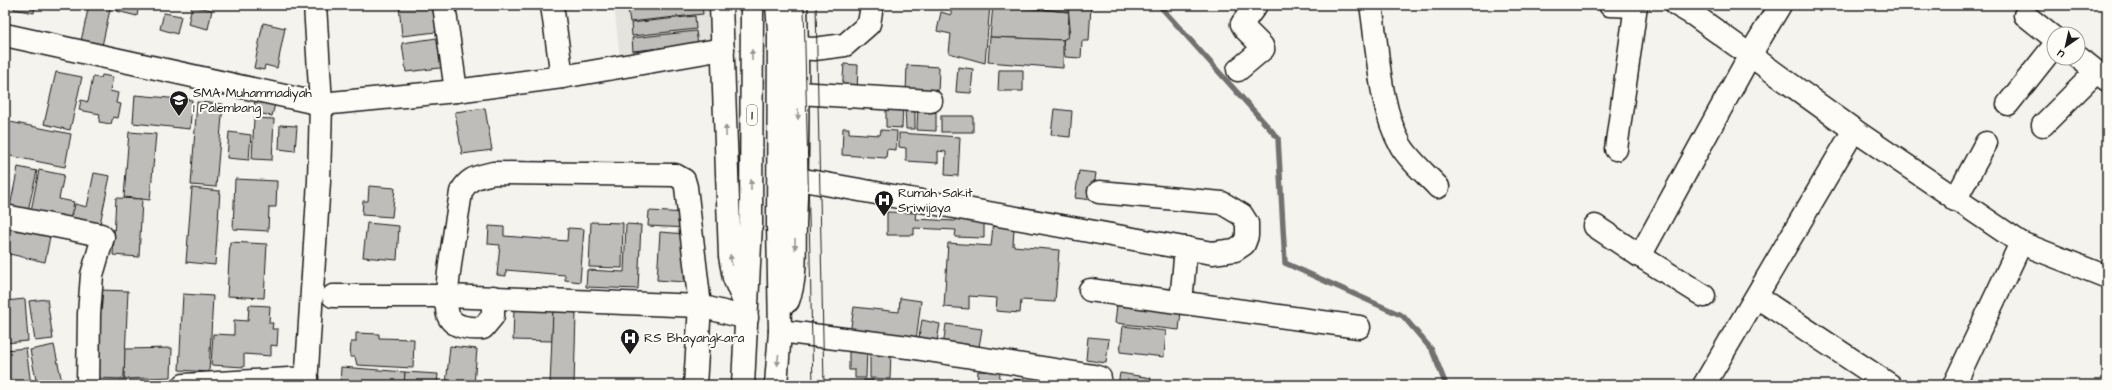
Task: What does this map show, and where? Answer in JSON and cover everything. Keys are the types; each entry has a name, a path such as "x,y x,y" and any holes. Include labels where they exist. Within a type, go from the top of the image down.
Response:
{"main road":[{"path":"184,385 306,381 319,181 321,104 315,5"},
{"path":"444,5 456,91"},
{"path":"552,5 562,77"},
{"path":"721,5 730,256 734,278 748,314"},
{"name":"1","path":"743,385 748,314 751,224 752,5"},
{"path":"776,385 780,326 778,223 779,30 777,5"},
{"path":"780,326 792,289 798,179 796,5"},
{"path":"797,48 814,49 844,45 869,24 872,5"},
{"path":"1238,70 1263,49 1242,24 1256,5"},
{"path":"1371,5 1384,94 1391,120 1405,151 1438,187"},
{"path":"1610,5 1636,5 1616,149"},
{"path":"1677,5 1955,200 2021,243 2107,277"},
{"path":"1640,256 1750,55 1780,5"},
{"path":"2025,15 2046,32"},
{"path":"5,35 321,104 456,91 562,77 723,49"},
{"path":"2008,104 2046,56"},
{"path":"2043,125 2101,76 2086,64"},
{"path":"798,93 931,101"},
{"path":"1704,385 1854,130"},
{"path":"1955,200 1986,143"},
{"path":"493,297 493,316 483,328 467,329 453,322 448,314 447,296 461,192 466,182 473,178 493,173 669,173 680,177 684,180 686,187 700,306 695,385"},
{"path":"798,179 1212,253 1235,250 1244,244 1247,236 1247,222 1242,215 1222,203 1099,192"},
{"path":"5,216 101,234 103,237 92,275 89,314 88,385"},
{"path":"1595,226 1704,296"},
{"path":"1954,385 2021,243"},
{"path":"1181,302 1186,248"},
{"path":"1090,290 1359,327"},
{"path":"333,296 493,297 700,306 748,314"},
{"path":"1757,297 1876,381"},
{"path":"780,326 1094,376 1100,378 1100,385"}],"shaded area":[{"path":"614,5 710,5 715,45 620,59"}],"building":[{"path":"14,5 35,5 34,13 14,9"},
{"path":"89,5 111,5 102,46 81,41"},
{"path":"119,5 139,5 137,16 117,11"},
{"path":"441,5 445,31 402,36 399,6"},
{"path":"628,5 650,5 628,7"},
{"path":"659,5 702,5 703,14 630,22 628,9"},
{"path":"951,5 990,5 985,63 949,53 951,34 937,31 941,12 951,15"},
{"path":"993,5 1069,12 1068,37 1063,40 990,37"},
{"path":"1005,5 1068,5 1069,12"},
{"path":"1068,5 1091,5 1089,41 1082,41 1081,58 1065,57 1063,40 1068,37 1070,28"},
{"path":"192,6 212,10 208,29 188,24"},
{"path":"164,13 181,16 177,34 160,29"},
{"path":"695,16 696,29 632,36 631,23"},
{"path":"263,23 285,28 277,68 265,65 264,70 254,68"},
{"path":"696,31 698,44 633,51 632,38"},
{"path":"444,37 448,67 406,72 402,43"},
{"path":"990,37 1063,40 1063,68 988,62"},
{"path":"844,64 858,65 857,94 842,93"},
{"path":"907,65 939,67 938,95 906,93"},
{"path":"958,67 973,69 971,93 956,92"},
{"path":"999,70 1023,70 1023,91 998,91"},
{"path":"56,72 82,77 70,130 44,124"},
{"path":"102,75 113,77 110,91 118,93 116,103 121,104 118,118 113,117 111,124 99,122 100,114 79,110 81,100 88,102 93,77 101,78"},
{"path":"135,95 192,100 190,129 133,123"},
{"path":"255,101 275,104 272,116 253,112"},
{"path":"197,102 223,104 216,187 191,185"},
{"path":"886,104 903,104 902,128 886,127"},
{"path":"918,105 936,106 936,131 917,130"},
{"path":"905,106 915,106 915,129 906,129"},
{"path":"485,108 492,150 462,154 455,112"},
{"path":"1054,109 1072,111 1070,137 1051,135"},
{"path":"941,116 973,116 973,132 941,132"},
{"path":"254,118 274,119 272,160 252,159"},
{"path":"5,121 71,134 65,167 5,155"},
{"path":"280,125 297,126 295,151 279,149"},
{"path":"843,128 849,128 849,133 880,135 881,130 897,131 896,150 887,149 886,158 842,155"},
{"path":"129,132 156,134 150,200 124,197"},
{"path":"229,132 251,135 249,160 227,158"},
{"path":"899,133 960,137 958,176 945,175 946,152 938,151 938,163 906,161 906,148 899,147"},
{"path":"18,167 37,171 27,215 9,212"},
{"path":"39,170 64,175 59,199 74,202 69,224 30,216"},
{"path":"1079,171 1096,173 1092,200 1075,198"},
{"path":"94,173 110,176 100,224 72,218 75,204 87,207"},
{"path":"235,179 277,181 276,207 269,207 268,231 233,229"},
{"path":"369,186 395,188 392,217 362,215 363,201 368,201"},
{"path":"192,188 220,191 215,265 186,262"},
{"path":"116,198 142,199 139,257 113,255"},
{"path":"649,211 688,213 688,228 648,226"},
{"path":"887,212 916,213 915,219 955,221 955,217 984,220 984,238 955,237 956,230 914,228 914,235 887,235"},
{"path":"7,222 51,231 45,262 5,253"},
{"path":"591,222 623,223 622,268 589,267"},
{"path":"367,223 399,226 397,260 363,257"},
{"path":"626,224 641,225 638,289 586,287 587,270 624,272"},
{"path":"489,226 504,227 504,236 567,241 568,228 584,229 580,282 565,280 565,275 506,270 506,276 497,275 500,245 488,244"},
{"path":"993,226 1014,228 1013,246 1059,250 1055,302 1021,300 1020,313 996,311 997,298 969,296 969,309 944,307 948,243 991,246"},
{"path":"660,232 686,234 684,282 657,280"},
{"path":"230,242 267,244 264,298 227,296"},
{"path":"101,290 128,291 124,379 97,378"},
{"path":"183,294 213,296 209,372 179,370"},
{"path":"900,298 921,301 916,341 850,333 854,307 899,312"},
{"path":"25,299 28,341 5,343 5,301"},
{"path":"47,299 53,339 35,341 29,301"},
{"path":"249,305 270,306 269,323 273,323 272,329 278,329 277,346 271,345 271,356 244,354 244,367 211,365 213,334 234,335 234,320 248,321"},
{"path":"1117,305 1181,311 1179,330 1115,323"},
{"path":"514,309 553,311 552,341 513,340"},
{"path":"553,311 576,312 574,385 550,385"},
{"path":"922,320 940,324 936,347 918,343"},
{"path":"946,324 982,329 978,353 943,347"},
{"path":"1123,326 1166,331 1164,357 1120,352"},
{"path":"356,333 379,334 379,338 414,339 413,368 357,365 355,357 350,357 351,342 356,342"},
{"path":"1088,337 1109,339 1106,363 1086,360"},
{"path":"54,345 62,382 37,385 30,350"},
{"path":"450,346 477,349 474,385 446,385"},
{"path":"26,348 31,385 6,385 5,350"},
{"path":"172,348 171,377 124,379 125,349"},
{"path":"849,348 867,349 866,378 855,378 855,370 849,370"},
{"path":"870,351 891,352 890,379 870,378"},
{"path":"341,367 405,372 404,385 340,385"},
{"path":"978,371 1000,372 999,385 977,385"},
{"path":"405,372 438,374 437,385 404,385"},
{"path":"1120,373 1151,378 1150,385 1118,385"},
{"path":"1046,375 1085,385 1045,385"},
{"path":"1012,379 1035,381 1034,385 1012,385"},
{"path":"864,380 873,380 873,385 864,385"}],"waterway":[{"path":"1159,5 1278,138 1285,263 1403,316 1432,350 1446,385"},
{"path":"1593,385 1598,385"}],"tram line":[{"path":"804,5 813,385"},
{"path":"816,5 824,385"}],"place":[{"name":"SMA Muhammadiyah 1 Palembang","path":"179,117"},
{"name":"Rumah Sakit Sriwijaya","path":"884,217"},
{"name":"RS Bhayangkara","path":"630,355"}]}
